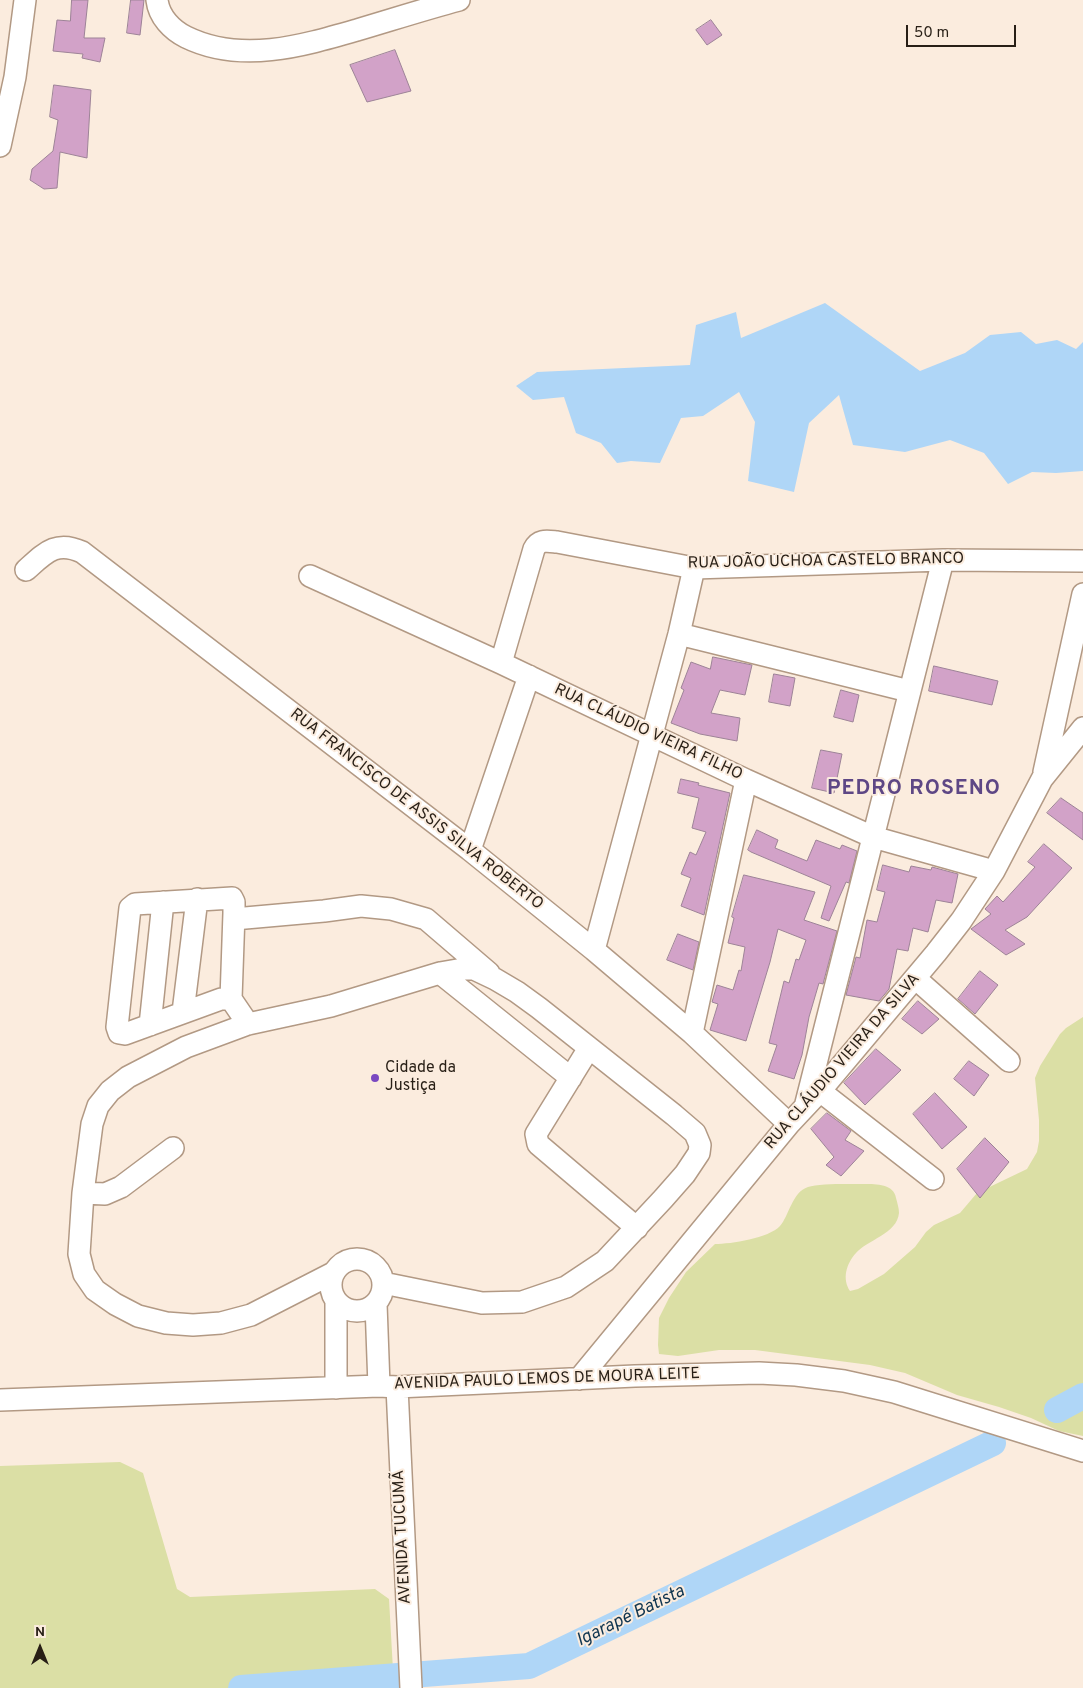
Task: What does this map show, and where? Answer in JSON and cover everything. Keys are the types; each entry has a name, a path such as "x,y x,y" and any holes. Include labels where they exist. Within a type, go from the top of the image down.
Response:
{"street":[{"path":"0,146 7,75 25,0"},
{"path":"158,0 158,6 165,21 179,34 198,43 223,50 253,52 291,48 459,0"},
{"name":"RUA JOÃO UCHOA CASTELO BRANCO","path":"501,663 534,549 536,544 541,541 557,542 694,568 943,560 1083,561"},
{"name":"RUA FRANCISCO DE ASSIS SILVA ROBERTO","path":"26,570 52,548 68,547 82,552 470,850 594,950 692,1033 789,1124"},
{"path":"933,1179 813,1097 873,837 943,560"},
{"path":"594,950 679,634 694,568"},
{"name":"RUA CLÁUDIO VIEIRA FILHO","path":"310,576 529,676 746,780 873,837 994,871"},
{"path":"1042,779 1083,594"},
{"path":"679,634 909,691"},
{"path":"470,850 529,676"},
{"name":"RUA CLÁUDIO VIEIRA DA SILVA","path":"579,1379 789,1124 915,978 961,921 994,871 1042,779 1083,728"},
{"path":"692,1033 746,780"},
{"path":"231,999 220,999 125,1034 119,1033 117,1027 130,908 135,904 232,898 234,902 234,919 231,999 248,1024"},
{"path":"183,1012 197,899"},
{"path":"150,1025 163,902"},
{"path":"234,919 361,906 391,908 426,919 495,979"},
{"path":"333,1273 251,1315 221,1323 193,1325 166,1323 138,1316 115,1304 95,1290 84,1274 79,1254 82,1193 92,1124 98,1106 110,1091 128,1077 186,1047 248,1024 330,1006 440,973 463,969 474,970 518,992 695,1133 700,1145 699,1153 685,1174 605,1261 566,1287 522,1302 482,1303 383,1283"},
{"path":"440,973 571,1078"},
{"path":"915,978 1010,1061"},
{"path":"590,1048 536,1134 538,1144 637,1228"},
{"path":"82,1193 105,1194 120,1187 173,1148"},
{"path":"336,1302 348,1311 356,1312 363,1311 376,1304 380,1298 383,1283 378,1269 365,1260 350,1260 337,1267 333,1273 330,1288 336,1302 336,1388"},
{"name":"AVENIDA TUCUMÃ","path":"376,1304 388,1386 411,1688"},
{"name":"AVENIDA PAULO LEMOS DE MOURA LEITE","path":"0,1400 759,1373 844,1381 894,1392 1083,1452"}],"green space":[{"path":"1083,1017 1083,1436 1059,1431 1031,1418 957,1395 905,1373 870,1365 755,1350 719,1350 678,1356 659,1354 659,1318 686,1272 715,1244 749,1240 775,1230 783,1222 794,1199 808,1187 874,1184 888,1187 895,1193 899,1211 897,1220 893,1226 861,1248 853,1257 846,1272 846,1282 850,1291 858,1289 884,1274 915,1247 934,1225 960,1213 977,1193 1027,1169 1037,1152 1039,1141 1035,1078 1040,1066 1060,1034"},
{"path":"120,1462 143,1473 177,1589 190,1597 375,1589 389,1599 394,1688 0,1688 0,1466"}],"water":[{"path":"825,303 920,371 965,353 990,335 1021,332 1036,344 1057,340 1076,349 1083,342 1083,471 1032,472 1008,484 984,453 950,440 905,452 853,445 839,395 809,423 794,492 748,481 755,422 739,392 703,416 681,418 660,463 631,461 617,463 601,443 576,433 564,397 533,400 516,386 537,372 690,365 696,325 736,312 741,338"}],"building":[{"path":"72,0 88,0 84,38 105,38 100,62 82,58 83,54 53,51 57,20 70,21"},
{"path":"131,0 144,0 140,35 127,33"},
{"path":"711,20 722,35 707,45 696,30"},
{"path":"395,50 411,91 367,102 350,65"},
{"path":"54,85 91,90 87,158 60,152 57,188 44,189 30,180 32,169 53,151 58,120 50,117"},
{"path":"713,657 752,665 745,695 720,690 711,713 740,718 737,741 700,734 671,723 684,690 681,688 691,662 710,669"},
{"path":"934,666 998,681 992,705 929,691"},
{"path":"774,674 795,678 790,706 769,702"},
{"path":"841,690 859,695 853,722 834,717"},
{"path":"821,750 842,754 834,793 812,788"},
{"path":"681,779 730,793 704,915 681,906 691,878 681,874 690,852 696,855 706,832 692,828 699,798 678,793"},
{"path":"1061,798 1083,813 1083,840 1047,813"},
{"path":"757,830 778,840 775,848 807,861 816,840 840,849 842,845 857,851 849,883 846,882 829,921 821,918 831,886 748,850"},
{"path":"1044,844 1072,868 1027,917 1005,930 1025,944 1006,955 971,929 991,914 985,909 997,896 1003,902 1035,867 1028,862"},
{"path":"883,865 909,872 911,866 931,870 932,867 958,874 952,903 936,900 928,932 913,928 908,951 897,949 889,989 879,1001 846,995 856,957 860,958 867,920 877,922 885,892 877,890"},
{"path":"744,875 815,892 804,920 837,931 823,984 819,983 809,1017 802,1055 794,1079 768,1071 777,1045 769,1043 784,981 789,983 796,959 799,960 806,940 778,929 746,1041 710,1030 718,1004 712,1002 717,985 733,990 739,970 741,971 745,947 728,943 734,918 732,917"},
{"path":"678,934 699,942 693,970 667,960"},
{"path":"980,971 998,985 975,1014 958,999"},
{"path":"918,1001 939,1019 922,1034 902,1019"},
{"path":"876,1049 901,1070 865,1105 844,1083"},
{"path":"969,1061 989,1075 974,1096 954,1079"},
{"path":"935,1093 967,1127 942,1149 913,1114"},
{"path":"827,1113 851,1131 845,1140 864,1151 841,1176 826,1165 834,1157 811,1129"},
{"path":"985,1138 1009,1162 980,1198 957,1169"}],"waterway":[{"name":"Igarapé Batista","path":"1057,1410 1083,1396"},
{"name":"Igarapé Batista","path":"241,1688 529,1666 993,1443"}],"place":[{"name":"Cidade da Justiça","path":"375,1078"}],"district":[{"name":"PEDRO ROSENO","path":"914,790"}]}
